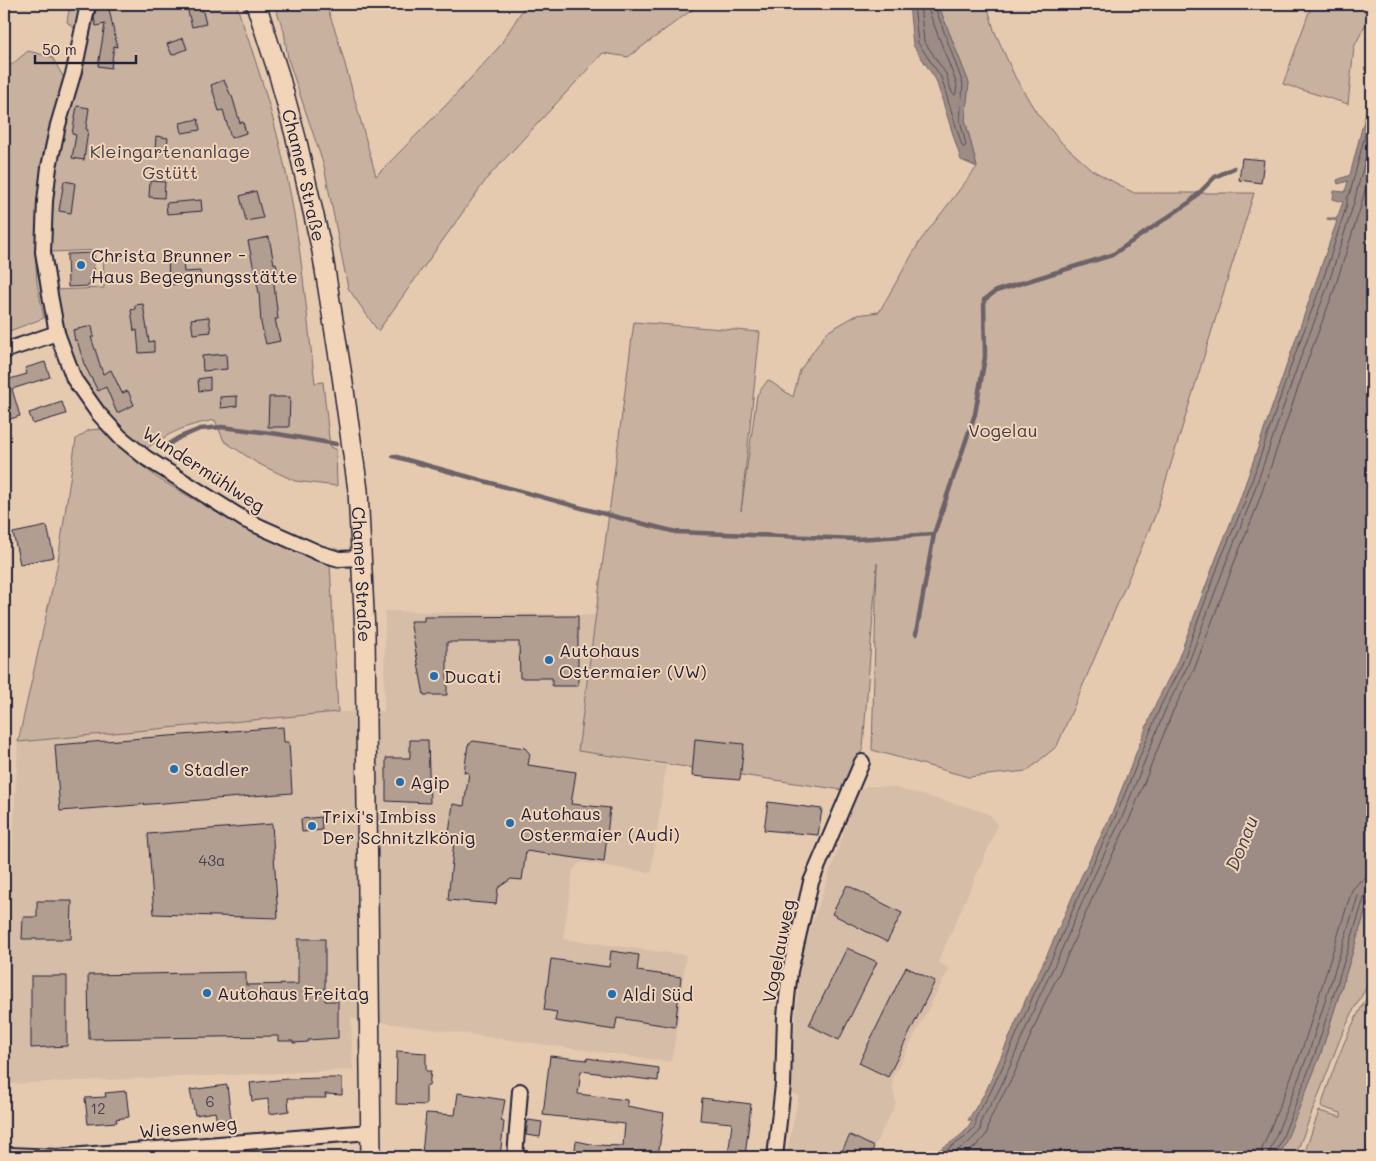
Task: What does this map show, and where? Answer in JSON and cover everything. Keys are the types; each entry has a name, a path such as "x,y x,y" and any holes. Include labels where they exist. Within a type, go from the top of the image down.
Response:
{"main road":[{"name":"Chamer Straße","path":"256,4 279,75 297,142 322,252 358,490 365,632 371,1157"}],"street":[{"name":"Wundermühlweg","path":"88,4 74,71 56,134 49,167 45,201 43,252 57,333 74,379 98,413 120,437 146,458 245,520 319,553 339,558 362,558"},
{"path":"262,4 275,44 279,75"},
{"path":"4,351 57,333"},
{"name":"Vogelauweg","path":"775,1157 783,1085 785,1016 790,971 811,882 862,762"},
{"path":"514,1157 520,1092"},
{"name":"Wiesenweg","path":"9,1155 56,1157 370,1132"}],"shaded area":[{"path":"385,611 595,615 578,751 666,766 651,873 581,862 573,870 563,939 686,955 671,1062 351,1018 353,1070 4,1084 4,924 10,900 18,742 338,712 384,711"},
{"path":"867,786 892,787 971,808 991,815 997,825 938,962 949,969 893,1077 896,1103 869,1157 786,1157 799,1095 790,1093 790,1084 799,977 805,944 857,794"}],"green space":[{"path":"70,4 82,4 76,30 67,22"},
{"name":"Kleingartenanlage Gstütt","path":"95,4 236,4 275,126 291,194 315,383 323,382 330,447 336,449 337,486 295,481 257,463 224,441 215,420 178,431 144,450 100,409 86,390 68,348 55,290 104,288 103,250 50,252 56,173 65,126 89,35"},
{"path":"274,4 326,4 338,39 376,176 449,102 499,47 526,4 700,4 628,57 603,53 488,177 378,331 348,288 324,166 288,59 284,31"},
{"name":"Vogelau","path":"938,4 987,4 994,30 1015,77 1036,112 1061,142 1092,170 1134,193 1254,193 1155,516 1057,746 1027,771 968,777 872,750 877,563 863,748 843,790 578,751 634,322 760,332 741,511 757,395 768,380 793,397 800,370 827,332 857,315 879,312 920,241 977,167 965,119 969,83"},
{"path":"1312,4 1372,4 1371,14 1354,47 1348,104 1283,84"},
{"path":"28,51 52,57 64,78 44,154 37,205 35,251 37,283 44,318 4,333 4,71"},
{"path":"102,429 126,453 159,479 240,526 330,564 338,712 18,742 57,567 76,439 89,430"},
{"path":"1372,890 1372,978 1354,1009 1340,1039 1295,1157 1279,1157 1320,1056"},
{"path":"1372,989 1372,1157 1303,1157 1319,1111 1341,1117 1341,1113 1321,1107 1343,1046 1356,1017"}],"water":[{"path":"909,4 938,4 969,83 965,120 977,167 961,160 936,80 913,45"},
{"name":"Donau","path":"1372,89 1372,890 1320,1056 1280,1156 927,1157 959,1137 969,1127 972,1121 968,1120 986,1091 1081,877 1113,811 1156,703 1177,662 1239,502 1337,221 1327,219 1337,218 1343,202 1333,199 1334,191 1345,192 1348,181 1338,184 1337,180 1350,175"}],"building":[{"path":"97,4 108,4 117,47 114,46 111,68 98,66 105,24 96,26 94,18"},
{"path":"186,4 201,4 206,24 192,27"},
{"path":"183,38 187,49 172,55 167,44"},
{"path":"224,80 232,96 240,123 243,122 246,133 231,138 223,110 219,111 211,85"},
{"path":"77,106 89,108 84,160 72,158 76,135 72,134"},
{"path":"198,119 200,130 182,133 180,123"},
{"path":"156,136 168,138 166,152 155,151"},
{"path":"1242,158 1264,160 1261,183 1239,180"},
{"path":"64,181 75,183 71,213 59,211"},
{"path":"150,181 165,182 164,198 149,197"},
{"path":"256,191 263,218 246,221 240,196"},
{"path":"201,200 202,211 167,214 166,203"},
{"path":"269,237 274,264 276,263 278,274 273,276 278,319 275,319 280,341 266,344 261,323 259,293 248,241"},
{"path":"182,252 184,272 200,271 201,282 169,285 168,253"},
{"name":"Christa Brunner - Haus Begegnungsstätte","path":"94,253 95,279 89,280 89,286 68,287 67,254"},
{"path":"143,304 149,342 154,341 154,352 139,353 137,330 134,331 131,310 135,309 135,305"},
{"path":"209,317 211,332 193,334 191,319"},
{"path":"92,326 94,337 91,337 103,374 111,370 122,393 128,391 134,405 117,413 106,387 98,391 84,364 77,340 75,341 73,330"},
{"path":"226,354 227,369 203,371 202,356"},
{"path":"45,362 50,377 12,389 20,416 4,421 4,370 7,370 10,379 27,374 25,368"},
{"path":"210,377 210,389 199,391 198,379"},
{"path":"237,396 237,406 221,408 220,397"},
{"path":"269,397 290,397 289,427 268,427"},
{"path":"62,402 66,414 33,424 29,413"},
{"path":"47,526 54,557 20,564 13,533"},
{"name":"Autohaus Ostermaier (VW)","path":"578,616 578,686 552,686 552,678 520,678 519,642 447,642 447,695 424,695 410,621 424,621 424,617"},
{"name":"Stadler","path":"283,727 284,742 289,742 292,793 60,811 55,745"},
{"path":"695,739 744,744 740,780 692,776"},
{"path":"410,740 428,740 430,803 386,801 386,758 410,758"},
{"name":"Autohaus Ostermaier (Audi)","path":"473,741 525,748 530,754 528,765 576,772 571,804 610,808 604,862 526,851 522,880 511,879 498,888 496,904 448,900 454,841 448,841 453,804 464,806 469,773 464,772 468,745"},
{"path":"768,802 822,809 818,835 764,830"},
{"path":"321,817 322,830 302,832 301,819"},
{"path":"272,824 278,918 154,914 148,834"},
{"path":"847,885 902,913 887,942 832,914"},
{"path":"37,901 72,901 71,939 22,939 23,917 37,917"},
{"name":"Autohaus Freitag","path":"298,939 325,939 325,1001 338,1001 338,1038 293,1043 293,1041 278,1041 278,1036 89,1039 88,975 246,972 246,985 298,984"},
{"path":"847,948 877,962 839,1040 809,1025"},
{"name":"Aldi Süd","path":"611,951 639,955 637,971 681,977 675,1027 617,1018 615,1030 555,1021 557,1012 544,1010 551,959 609,967"},
{"path":"906,967 935,981 888,1077 859,1063"},
{"path":"31,976 67,976 67,1046 31,1048"},
{"path":"397,1051 426,1053 426,1071 431,1071 429,1086 426,1086 426,1105 396,1104"},
{"path":"550,1056 587,1060 587,1058 659,1068 658,1081 581,1071 578,1094 627,1100 627,1106 664,1113 658,1157 574,1157 576,1141 596,1145 623,1146 625,1124 543,1115"},
{"path":"342,1078 342,1095 325,1094 326,1098 288,1098 289,1111 269,1114 268,1099 252,1101 250,1083 287,1079"},
{"path":"227,1085 231,1119 217,1122 215,1112 195,1115 190,1090"},
{"path":"126,1091 129,1117 116,1119 117,1122 88,1124 85,1098 106,1097 105,1093"},
{"path":"458,1093 505,1100 501,1121 504,1122 500,1157 452,1157 422,1154 426,1113 455,1115"},
{"path":"702,1098 751,1104 745,1157 728,1157 732,1123 700,1120"},
{"path":"528,1120 542,1122 540,1137 526,1135"},
{"path":"850,1135 874,1147 869,1157 839,1157"}],"waterway":[{"path":"916,634 934,534 975,414 985,357 984,300 996,291 1112,255 1190,202 1215,177 1234,168"},
{"path":"167,445 180,437 200,429 222,427 336,444"},
{"path":"393,456 676,532 857,539 934,534"}],"place":[{"name":"Christa Brunner - Haus Begegnungsstätte","path":"81,265"},
{"name":"Autohaus Ostermaier (VW)","path":"549,660"},
{"name":"Ducati","path":"434,676"},
{"name":"Stadler","path":"174,769"},
{"name":"Agip","path":"400,782"},
{"name":"Autohaus Ostermaier (Audi)","path":"510,823"},
{"name":"Trixi's Imbiss Der Schnitzlkönig","path":"312,826"},
{"name":"Autohaus Freitag","path":"207,993"},
{"name":"Aldi Süd","path":"612,994"}]}
